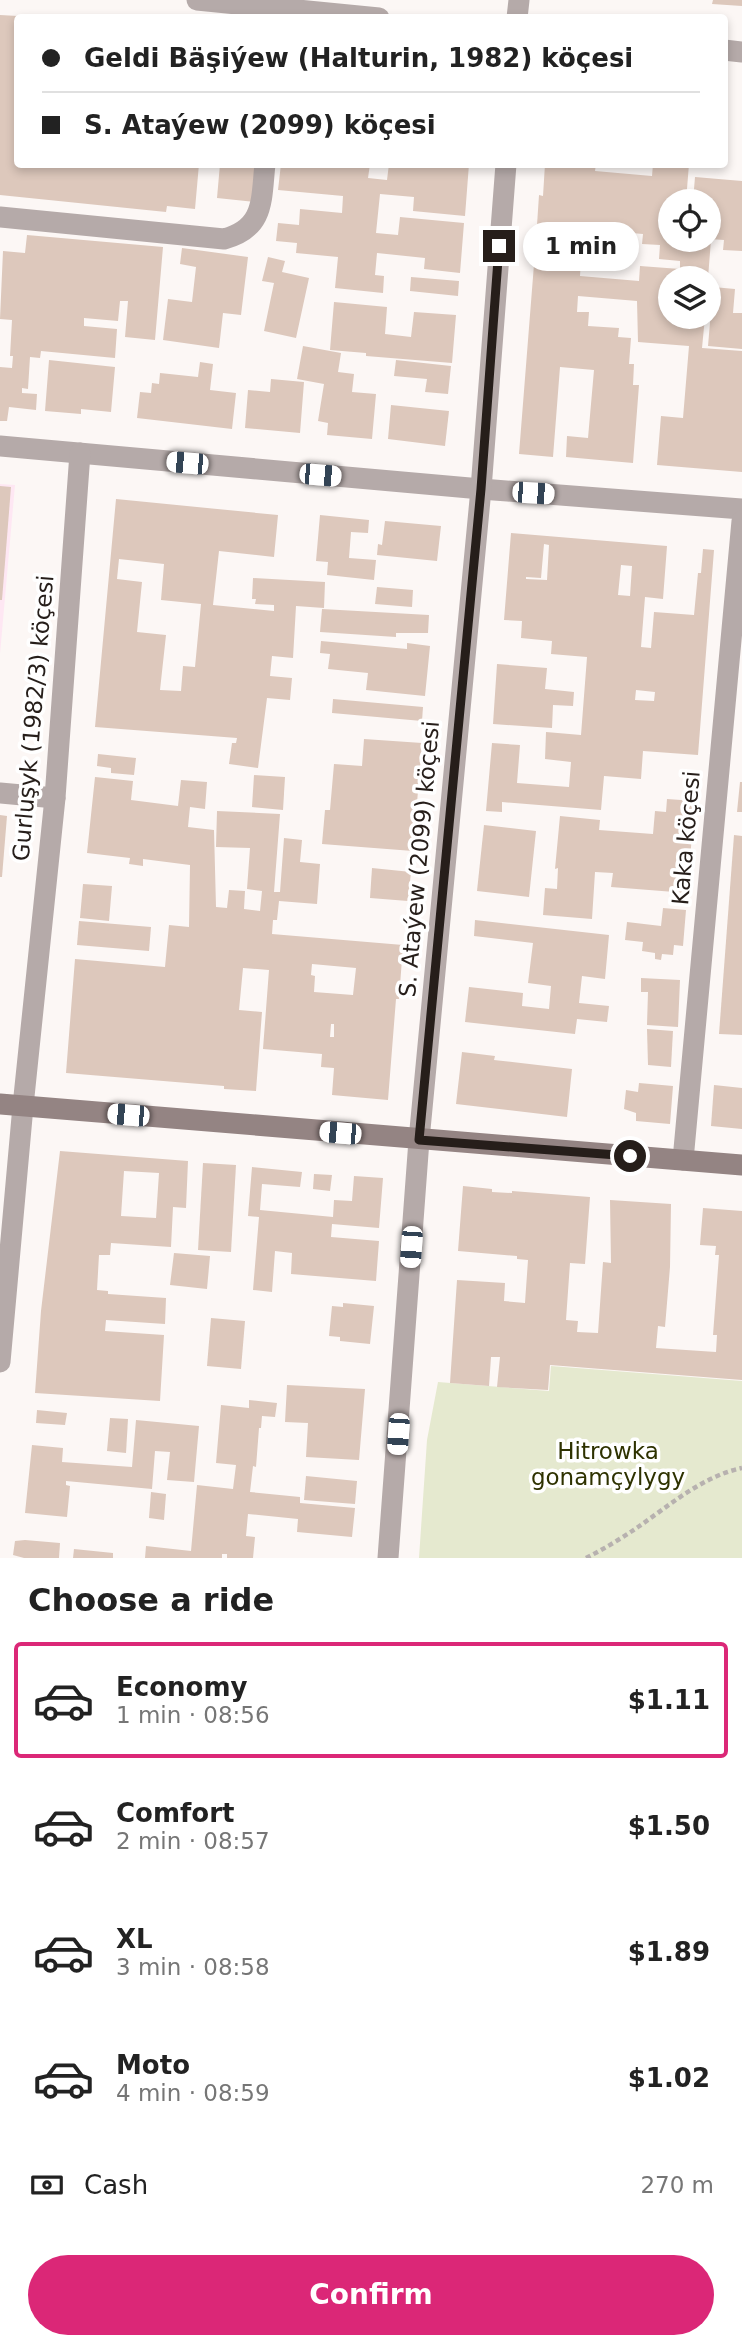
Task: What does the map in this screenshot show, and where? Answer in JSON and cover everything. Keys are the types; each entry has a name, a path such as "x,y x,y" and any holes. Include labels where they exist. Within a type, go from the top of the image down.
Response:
{"street":[{"path":"197,0 312,14"},
{"path":"0,217 224,239 239,235 252,225 261,207 265,168"},
{"name":"S. Ataýew (2099) köçesi","path":"388,1558 419,1140 481,489 506,168"},
{"path":"0,446 481,489 742,509"},
{"name":"Gurluşyk (1982/3) köçesi","path":"0,1362 55,798 80,453"},
{"name":"Kaka köçesi","path":"683,1160 742,521"},
{"path":"0,793 55,798"},
{"path":"0,1104 742,1165"}],"path":[{"path":"586,1558 634,1530 684,1494 713,1478 742,1468"}],"shaded area":[{"path":"0,484 15,485 0,654"}],"green space":[{"name":"Hitrowka gonamçylygy","path":"551,1366 742,1381 742,1558 419,1558 427,1440 438,1382 549,1391"}],"building":[{"path":"713,0 742,0 742,6 712,4"},
{"path":"0,15 14,16 14,168 199,168 195,209 167,206 166,212 0,195"},
{"path":"220,168 259,168 255,202 217,198"},
{"path":"281,168 369,168 368,178 387,180 388,168 469,168 465,216 413,211 414,197 380,194 376,233 398,235 400,217 464,223 460,273 424,269 425,258 377,253 375,275 384,276 383,293 335,288 338,257 296,253 297,243 276,241 278,223 299,225 300,209 342,213 343,196 278,190"},
{"path":"545,168 595,168 595,171 652,176 653,168 689,168 687,189 658,189 658,245 642,244 643,234 537,225 539,195 543,196"},
{"path":"695,177 742,181 742,251 723,250 721,189 694,189"},
{"path":"27,235 163,247 155,340 125,337 128,301 120,301 118,321 84,318 84,326 117,329 115,358 41,351 40,358 30,357 28,389 22,388 22,393 37,394 36,410 9,407 7,421 0,421 0,367 12,368 13,356 10,356 12,320 0,319 3,251 25,253"},
{"path":"536,239 582,242 580,276 639,281 640,266 658,267 658,329 704,329 702,348 742,351 742,472 657,465 661,416 683,418 689,346 638,342 637,301 578,296 577,312 589,312 588,326 619,328 618,337 631,338 629,364 634,364 633,385 639,385 633,463 566,457 567,436 588,438 594,370 560,367 553,457 519,454"},
{"path":"182,248 248,257 241,315 223,313 219,348 163,340 168,299 192,302 196,267 180,264"},
{"path":"660,252 710,252 709,266 680,266 680,261 659,259"},
{"path":"268,257 285,261 282,272 309,278 296,338 264,331 274,283 262,281"},
{"path":"411,277 459,281 458,296 410,291"},
{"path":"721,288 735,289 733,313 742,313 742,349 708,346 709,329 721,329"},
{"path":"334,302 387,307 385,334 411,337 414,312 456,315 452,363 366,356 366,353 330,350"},
{"path":"303,346 341,353 338,372 354,374 352,392 376,394 372,439 327,435 328,423 318,421 324,384 297,379"},
{"path":"49,360 115,367 111,412 81,409 81,414 45,411"},
{"path":"396,360 451,366 448,394 425,392 427,379 394,376"},
{"path":"200,362 213,364 210,390 236,393 232,429 137,418 140,392 151,393 152,383 159,384 160,373 198,377"},
{"path":"271,379 304,382 300,433 245,428 248,390 270,392"},
{"path":"391,405 449,411 445,446 388,439"},
{"path":"0,486 11,487 2,600 0,600"},
{"path":"116,499 278,515 274,557 219,551 213,605 274,611 274,605 255,604 256,599 252,599 253,578 325,582 324,608 296,606 293,658 272,656 270,676 292,678 290,700 267,698 258,768 229,764 232,743 236,743 237,738 95,727","holes":["119,559 164,564 161,600 201,604 195,667 183,666 181,691 160,690 166,635 137,632 142,582 117,579"]},
{"path":"320,515 369,520 368,533 351,532 349,558 376,560 374,580 327,575 328,562 316,561"},
{"path":"385,521 441,526 437,561 377,555 378,544 382,545"},
{"path":"511,533 667,546 663,599 645,597 641,647 651,648 654,612 694,615 703,549 714,550 698,755 643,751 641,779 604,776 601,810 502,802 502,812 486,811 492,743 520,745 517,783 569,787 571,762 545,759 546,732 581,735 587,657 551,654 552,641 521,638 522,621 504,620","holes":["544,544 549,545 547,580 526,579 541,578","621,565 632,566 630,596 618,595","636,690 655,692 654,701 635,700"]},
{"path":"377,587 413,590 412,607 375,604"},
{"path":"322,609 429,615 428,633 396,633 396,637 320,632"},
{"path":"321,641 407,649 407,643 430,646 425,696 366,690 368,673 328,669 330,654 320,653"},
{"path":"497,664 547,668 545,689 574,692 573,706 553,705 552,728 493,724"},
{"path":"333,699 423,707 422,721 332,713"},
{"path":"364,739 422,743 413,851 322,844 325,810 330,810 334,764 362,766"},
{"path":"98,754 136,758 134,775 111,773 111,768 97,766"},
{"path":"254,775 285,777 283,810 252,807"},
{"path":"95,777 133,781 131,800 178,806 181,780 207,782 205,809 190,807 188,827 214,830 216,907 227,908 229,890 245,891 244,909 260,911 262,891 247,889 250,848 216,847 217,811 280,814 274,892 280,892 284,838 302,840 300,862 320,864 317,904 279,901 272,934 403,945 388,1100 332,1095 334,1068 321,1067 322,1054 263,1049 269,970 243,968 239,1010 262,1012 256,1091 66,1073 75,959 165,967 169,925 189,927 190,865 143,859 143,866 129,864 130,858 87,853","holes":["312,964 356,968 353,995 314,992 315,976 311,975","331,1024 334,1024 334,1037 330,1037"]},
{"path":"740,782 742,812 737,812"},
{"path":"667,799 695,801 687,893 611,887 613,873 595,872 592,919 543,915 545,888 557,889 558,868 555,869 560,816 600,820 599,830 653,834 655,811 666,812"},
{"path":"0,815 7,816 2,877 0,877"},
{"path":"484,825 536,831 529,897 477,891"},
{"path":"734,835 742,836 742,1035 719,1034"},
{"path":"372,868 411,872 408,901 370,898"},
{"path":"83,884 112,886 109,921 80,918"},
{"path":"663,908 686,910 683,946 674,945 673,955 662,954 661,960 655,959 655,953 642,951 643,942 625,940 627,922 661,926"},
{"path":"475,920 609,935 605,979 582,976 579,1003 609,1006 607,1022 577,1019 575,1034 465,1022 469,987 523,993 522,1006 549,1009 551,986 528,983 533,943 474,936"},
{"path":"79,921 151,927 149,951 77,945"},
{"path":"641,978 680,980 678,1027 647,1025 648,992 641,992"},
{"path":"647,1029 673,1031 671,1067 648,1065"},
{"path":"462,1052 495,1056 494,1060 572,1069 567,1117 456,1104"},
{"path":"639,1083 673,1086 670,1124 636,1121 636,1113 624,1109 626,1090 638,1092"},
{"path":"714,1085 742,1088 742,1129 711,1126"},
{"path":"60,1151 188,1161 186,1208 173,1207 171,1247 111,1243 110,1255 99,1255 97,1290 108,1291 108,1294 166,1298 165,1324 106,1320 105,1331 164,1335 160,1401 35,1393 41,1311","holes":["124,1171 159,1173 156,1218 121,1216"]},
{"path":"203,1163 236,1165 231,1252 198,1250"},
{"path":"252,1167 302,1172 300,1187 262,1184 260,1210 333,1217 334,1200 352,1201 354,1176 383,1178 379,1228 332,1224 331,1237 379,1241 376,1281 291,1274 292,1253 275,1251 272,1292 253,1290 259,1217 248,1216"},
{"path":"314,1174 332,1175 330,1191 313,1189"},
{"path":"463,1186 492,1189 492,1192 590,1197 585,1264 570,1263 566,1320 578,1321 577,1332 598,1333 603,1262 611,1263 610,1200 671,1204 665,1327 658,1326 656,1348 716,1352 717,1335 713,1335 719,1255 715,1255 716,1246 700,1245 703,1208 742,1211 742,1380 550,1365 548,1390 497,1387 500,1357 491,1357 489,1386 450,1383 457,1280 505,1283 504,1301 525,1303 528,1260 517,1259 517,1256 458,1251"},
{"path":"174,1253 210,1256 207,1289 170,1285"},
{"path":"343,1303 374,1306 370,1344 340,1341 340,1337 329,1336 332,1306 343,1307"},
{"path":"211,1318 245,1321 241,1369 207,1366"},
{"path":"287,1385 365,1389 359,1460 306,1457 308,1423 285,1422"},
{"path":"249,1400 277,1403 275,1417 262,1416 250,1492 300,1497 300,1503 355,1508 352,1537 297,1532 298,1519 248,1514 246,1536 255,1537 253,1558 227,1558 227,1554 222,1554 222,1558 145,1558 146,1546 191,1551 197,1485 233,1489 236,1465 216,1463 221,1405 249,1408"},
{"path":"37,1410 67,1413 65,1425 36,1423"},
{"path":"110,1418 128,1419 126,1453 107,1451"},
{"path":"136,1420 199,1426 194,1482 167,1480 170,1452 155,1451 152,1489 66,1481 66,1485 70,1486 67,1517 25,1513 32,1445 63,1448 62,1462 132,1467"},
{"path":"306,1476 357,1481 355,1504 304,1500"},
{"path":"151,1492 166,1494 164,1520 149,1518"},
{"path":"15,1541 60,1543 59,1558 24,1558 13,1555"},
{"path":"74,1549 113,1553 113,1558 73,1558"}],"route":[{"path":"499,246 481,489 419,1140 630,1156"}]}
